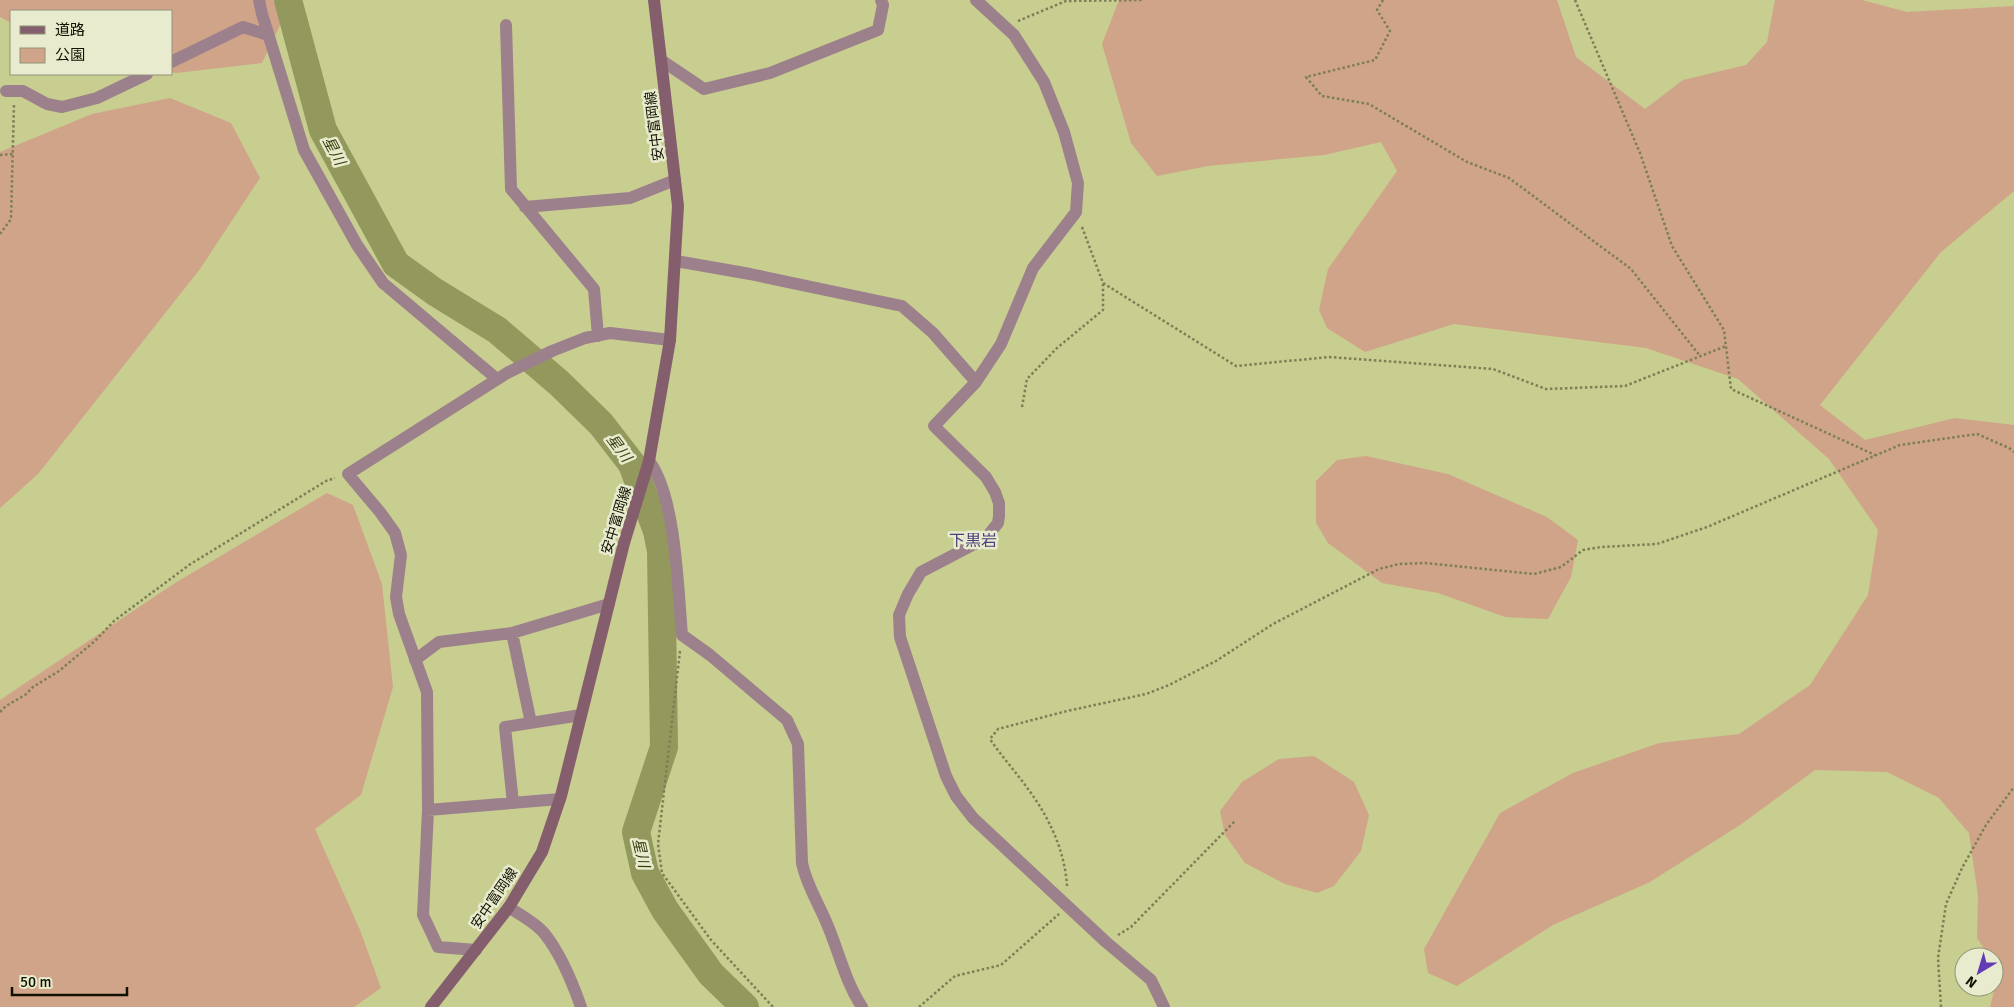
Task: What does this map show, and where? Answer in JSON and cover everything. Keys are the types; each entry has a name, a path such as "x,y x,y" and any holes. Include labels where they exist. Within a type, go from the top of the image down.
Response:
{"main road":[{"name":"安中富岡線","path":"431,1007 509,907 542,852 560,799 624,543 648,465 670,340 678,206 654,0"}],"street":[{"path":"259,0 304,150 357,245 383,283 502,376"},
{"path":"661,60 704,89 770,73 878,30 883,5 881,0"},
{"path":"976,0 1014,35 1044,82 1064,132 1078,183 1076,212 1033,268 1001,344 976,382 934,426 986,477 999,503 998,523 986,538 980,542 921,572 908,594 899,615 900,637 946,776 956,796 973,818 1106,942 1151,980 1164,1007"},
{"path":"172,62 243,26 268,35"},
{"path":"506,26 511,189 594,289 598,336"},
{"path":"10,91 23,91 47,104 62,107 97,98 145,75"},
{"path":"525,207 630,198 675,180"},
{"path":"676,261 750,274 902,306 933,334 976,382"},
{"path":"476,950 438,947 423,915 428,810 427,692 399,614 396,597 401,555 395,532 348,474 502,376 552,351 585,338 610,333 670,340"},
{"path":"648,465 658,472 674,544 682,635 710,655 787,720 798,744 802,863 805,878 825,918 851,990 862,1007"},
{"path":"415,660 439,642 512,633 609,604"},
{"path":"512,633 531,723"},
{"path":"513,803 505,727 581,715"},
{"path":"428,810 560,799"},
{"path":"509,907 543,932 567,972 581,1007"}],"path":[{"path":"1004,26 1066,2 1143,0"},
{"path":"1383,0 1378,10 1390,31 1375,60 1306,78 1322,96 1369,104 1467,162 1509,178 1631,269 1700,356"},
{"path":"1575,0 1640,153 1672,246 1724,330 1731,388 1876,456"},
{"path":"0,234 11,219 13,154 10,91"},
{"path":"0,155 13,154"},
{"path":"1022,407 1027,380 1057,348 1103,310 1103,282 1076,212"},
{"path":"1103,282 1236,366 1329,357 1493,369 1546,389 1625,386 1726,346"},
{"path":"919,1007 955,976 1001,964 1068,907 1066,871 1056,836 1029,790 1000,755 990,739 998,729 1066,711 1146,694 1169,686 1216,661 1273,624 1379,569 1399,564 1425,563 1534,574 1561,567 1583,550 1601,547 1656,544 1707,527 1900,445 1977,434 2014,452"},
{"path":"0,712 6,706 25,696 33,687 59,671 95,641 114,621 189,565 326,481 348,474"},
{"path":"682,635 658,844 662,873 711,940 773,1007"},
{"path":"1941,1007 1938,958 1946,904 1962,868 1986,825 2014,788"},
{"path":"1106,942 1131,927 1235,821"}],"green space":[{"path":"0,0 273,0 284,17 262,63 176,73 172,72 172,10 10,10 10,22 0,17"},
{"path":"1119,0 1557,0 1576,57 1645,109 1683,80 1746,65 1767,42 1775,0 1862,0 1907,12 2014,6 2014,191 1941,252 1820,405 1865,440 1955,418 2014,425 2014,1007 1990,1007 1992,997 2004,997 2004,947 1983,947 1977,938 1978,896 1969,833 1939,798 1887,772 1815,770 1740,825 1650,882 1553,925 1457,986 1428,973 1424,949 1500,813 1573,773 1659,743 1739,734 1810,685 1868,595 1878,530 1829,459 1738,379 1646,348 1454,324 1365,352 1327,328 1319,310 1328,269 1397,171 1381,142 1324,155 1208,166 1157,176 1131,143 1102,44"},
{"path":"170,98 231,123 260,178 200,269 38,474 0,508 0,152 92,114"},
{"path":"1366,456 1448,474 1547,517 1578,540 1571,577 1548,619 1505,617 1438,593 1382,583 1328,543 1316,523 1316,481 1337,460"},
{"path":"327,493 353,505 382,584 393,687 361,795 315,829 360,930 381,988 354,1007 0,1007 0,700 175,583"},
{"path":"1314,756 1354,782 1369,815 1361,851 1334,886 1317,893 1285,884 1245,863 1225,835 1220,811 1242,782 1279,759"}],"waterway":[{"name":"星川","path":"288,0 323,130 396,264 435,292 497,330 559,383 601,424 632,464 657,531 661,551 664,747 636,832 645,873 665,910 711,974 745,1007"}],"district":[{"name":"下黒岩","path":"973,540"}]}
